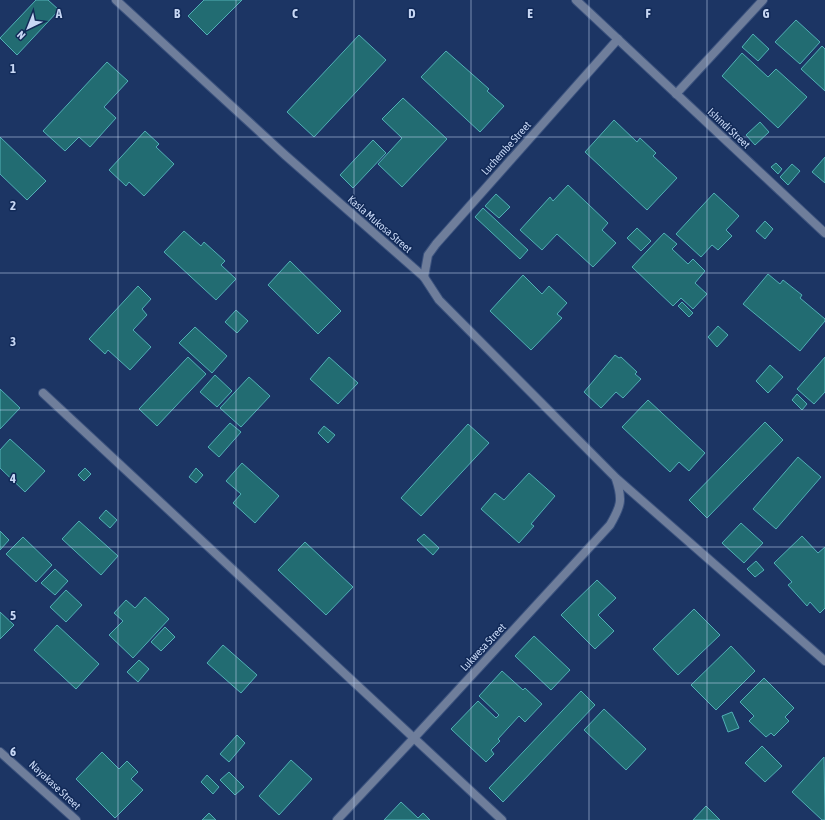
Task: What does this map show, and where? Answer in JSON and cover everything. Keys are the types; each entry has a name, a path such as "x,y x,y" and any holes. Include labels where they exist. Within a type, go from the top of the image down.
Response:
{"street":[{"name":"Kasla Mukosa Street","path":"116,0 285,155 424,277 439,300 616,478 825,662"},
{"name":"Ishindi Street","path":"576,0 825,233"},
{"path":"676,94 763,0"},
{"name":"Luchembe Street","path":"424,277 428,255 436,244 618,39"},
{"path":"43,394 502,820"},
{"name":"Lukwesa Street","path":"337,820 610,525 620,508 621,494 616,478"},
{"name":"Nayakase Street","path":"0,752 76,820"}],"building":[{"path":"36,0 48,0 59,10 17,55 0,38"},
{"path":"204,0 242,0 207,35 188,16"},
{"path":"796,20 820,42 800,64 775,42"},
{"path":"753,34 769,49 758,61 742,47"},
{"path":"359,35 386,60 314,137 287,112"},
{"path":"822,46 825,49 825,91 801,69"},
{"path":"446,51 489,89 487,91 504,106 480,132 421,77"},
{"path":"742,53 768,77 776,69 807,97 778,128 722,76"},
{"path":"107,62 128,81 104,107 116,118 90,147 79,137 65,151 43,131"},
{"path":"403,98 447,139 402,187 378,164 402,138 382,119"},
{"path":"614,120 637,142 640,138 656,153 653,156 677,178 647,210 585,152"},
{"path":"760,122 769,132 755,145 746,135"},
{"path":"145,131 159,144 156,147 174,164 144,196 129,182 126,186 109,170"},
{"path":"0,137 46,181 27,200 0,174"},
{"path":"373,140 386,153 353,188 340,175"},
{"path":"825,157 825,183 812,172"},
{"path":"776,163 782,169 778,174 771,167"},
{"path":"792,164 800,171 788,185 780,177"},
{"path":"568,185 608,223 602,230 616,243 593,267 557,234 542,250 520,230 550,197 553,201"},
{"path":"714,193 739,216 726,230 732,236 718,250 712,245 701,257 676,234"},
{"path":"496,194 510,207 499,218 485,206"},
{"path":"483,208 528,250 520,259 475,217"},
{"path":"765,221 773,229 765,239 756,231"},
{"path":"637,228 651,241 641,251 627,238"},
{"path":"184,231 201,246 204,242 225,261 221,265 236,279 216,300 164,252"},
{"path":"664,233 677,244 672,249 688,264 693,259 705,271 695,283 707,294 693,309 681,298 673,306 632,267"},
{"path":"290,261 341,311 318,334 268,285"},
{"path":"768,274 780,284 783,280 802,295 800,298 825,319 825,321 800,351 743,304"},
{"path":"523,275 542,294 549,286 567,303 557,314 562,318 531,350 490,311"},
{"path":"138,286 151,299 142,309 147,315 133,330 151,347 130,370 108,350 105,354 89,339"},
{"path":"682,302 693,313 689,317 678,306"},
{"path":"236,310 248,321 237,333 225,322"},
{"path":"718,326 728,335 717,347 708,337"},
{"path":"195,327 227,356 212,373 179,343"},
{"path":"615,355 619,358 621,357 637,372 635,374 641,379 623,398 616,392 601,408 584,392"},
{"path":"188,357 206,374 157,426 139,409"},
{"path":"329,357 358,383 338,404 310,379"},
{"path":"825,357 825,392 814,404 797,389"},
{"path":"770,365 783,377 768,393 756,381"},
{"path":"215,375 232,391 217,407 200,392"},
{"path":"249,377 270,396 241,427 220,408"},
{"path":"0,389 20,408 0,429"},
{"path":"797,394 807,404 802,410 792,400"},
{"path":"648,400 705,453 689,471 679,462 670,472 622,427"},
{"path":"765,422 783,440 707,518 689,500"},
{"path":"230,423 241,432 219,457 208,447"},
{"path":"468,424 489,443 421,516 401,498"},
{"path":"324,426 335,435 328,443 318,433"},
{"path":"10,439 45,471 25,492 0,468 0,450"},
{"path":"798,457 821,477 776,529 753,509"},
{"path":"242,463 279,496 255,523 233,503 241,494 226,481"},
{"path":"85,468 91,474 84,481 78,475"},
{"path":"196,468 203,475 196,483 189,477"},
{"path":"529,473 555,496 531,524 534,526 519,543 481,509 495,493 504,500"},
{"path":"106,510 117,520 110,528 99,518"},
{"path":"79,521 118,556 101,575 62,539"},
{"path":"741,523 763,543 744,563 722,543"},
{"path":"0,531 9,540 0,550"},
{"path":"424,534 439,548 433,555 417,540"},
{"path":"802,536 818,553 825,547 825,608 820,613 810,602 807,606 788,585 792,582 774,563"},
{"path":"23,537 52,565 36,582 6,554"},
{"path":"305,542 353,587 326,615 278,570"},
{"path":"756,561 764,570 755,577 747,569"},
{"path":"55,569 68,581 55,595 41,583"},
{"path":"597,580 616,598 598,615 614,631 595,649 561,615"},
{"path":"66,590 82,605 66,622 50,607"},
{"path":"145,597 169,619 133,658 109,635 123,621 114,613 126,600 135,608"},
{"path":"694,609 720,635 678,675 653,649"},
{"path":"0,612 14,625 0,639"},
{"path":"57,625 99,664 76,689 34,650"},
{"path":"165,627 175,637 161,651 151,642"},
{"path":"534,636 570,670 551,690 515,656"},
{"path":"223,645 257,675 241,693 207,663"},
{"path":"731,646 755,671 716,710 691,685"},
{"path":"139,660 149,669 138,682 127,672"},
{"path":"502,671 523,690 525,688 542,704 525,722 519,716 498,739 500,741 491,750 494,754 486,762 451,729 478,701 496,718 499,715 479,696"},
{"path":"764,678 794,708 785,717 789,721 774,736 771,733 766,737 749,721 754,716 740,702"},
{"path":"581,691 595,705 503,802 489,788"},
{"path":"604,709 646,749 626,770 584,730"},
{"path":"732,712 739,728 728,732 722,716"},
{"path":"237,735 245,743 229,762 220,754"},
{"path":"762,746 782,766 765,782 745,763"},
{"path":"102,752 119,769 127,761 138,772 131,779 143,790 115,818 76,779"},
{"path":"824,757 825,820 822,820 792,792"},
{"path":"291,760 312,779 279,815 259,796"},
{"path":"229,772 244,787 235,795 220,780"},
{"path":"207,775 219,787 213,794 201,782"},
{"path":"401,802 418,818 423,813 430,820 384,820"},
{"path":"706,806 720,820 693,820"},
{"path":"209,813 216,820 202,820"}]}
